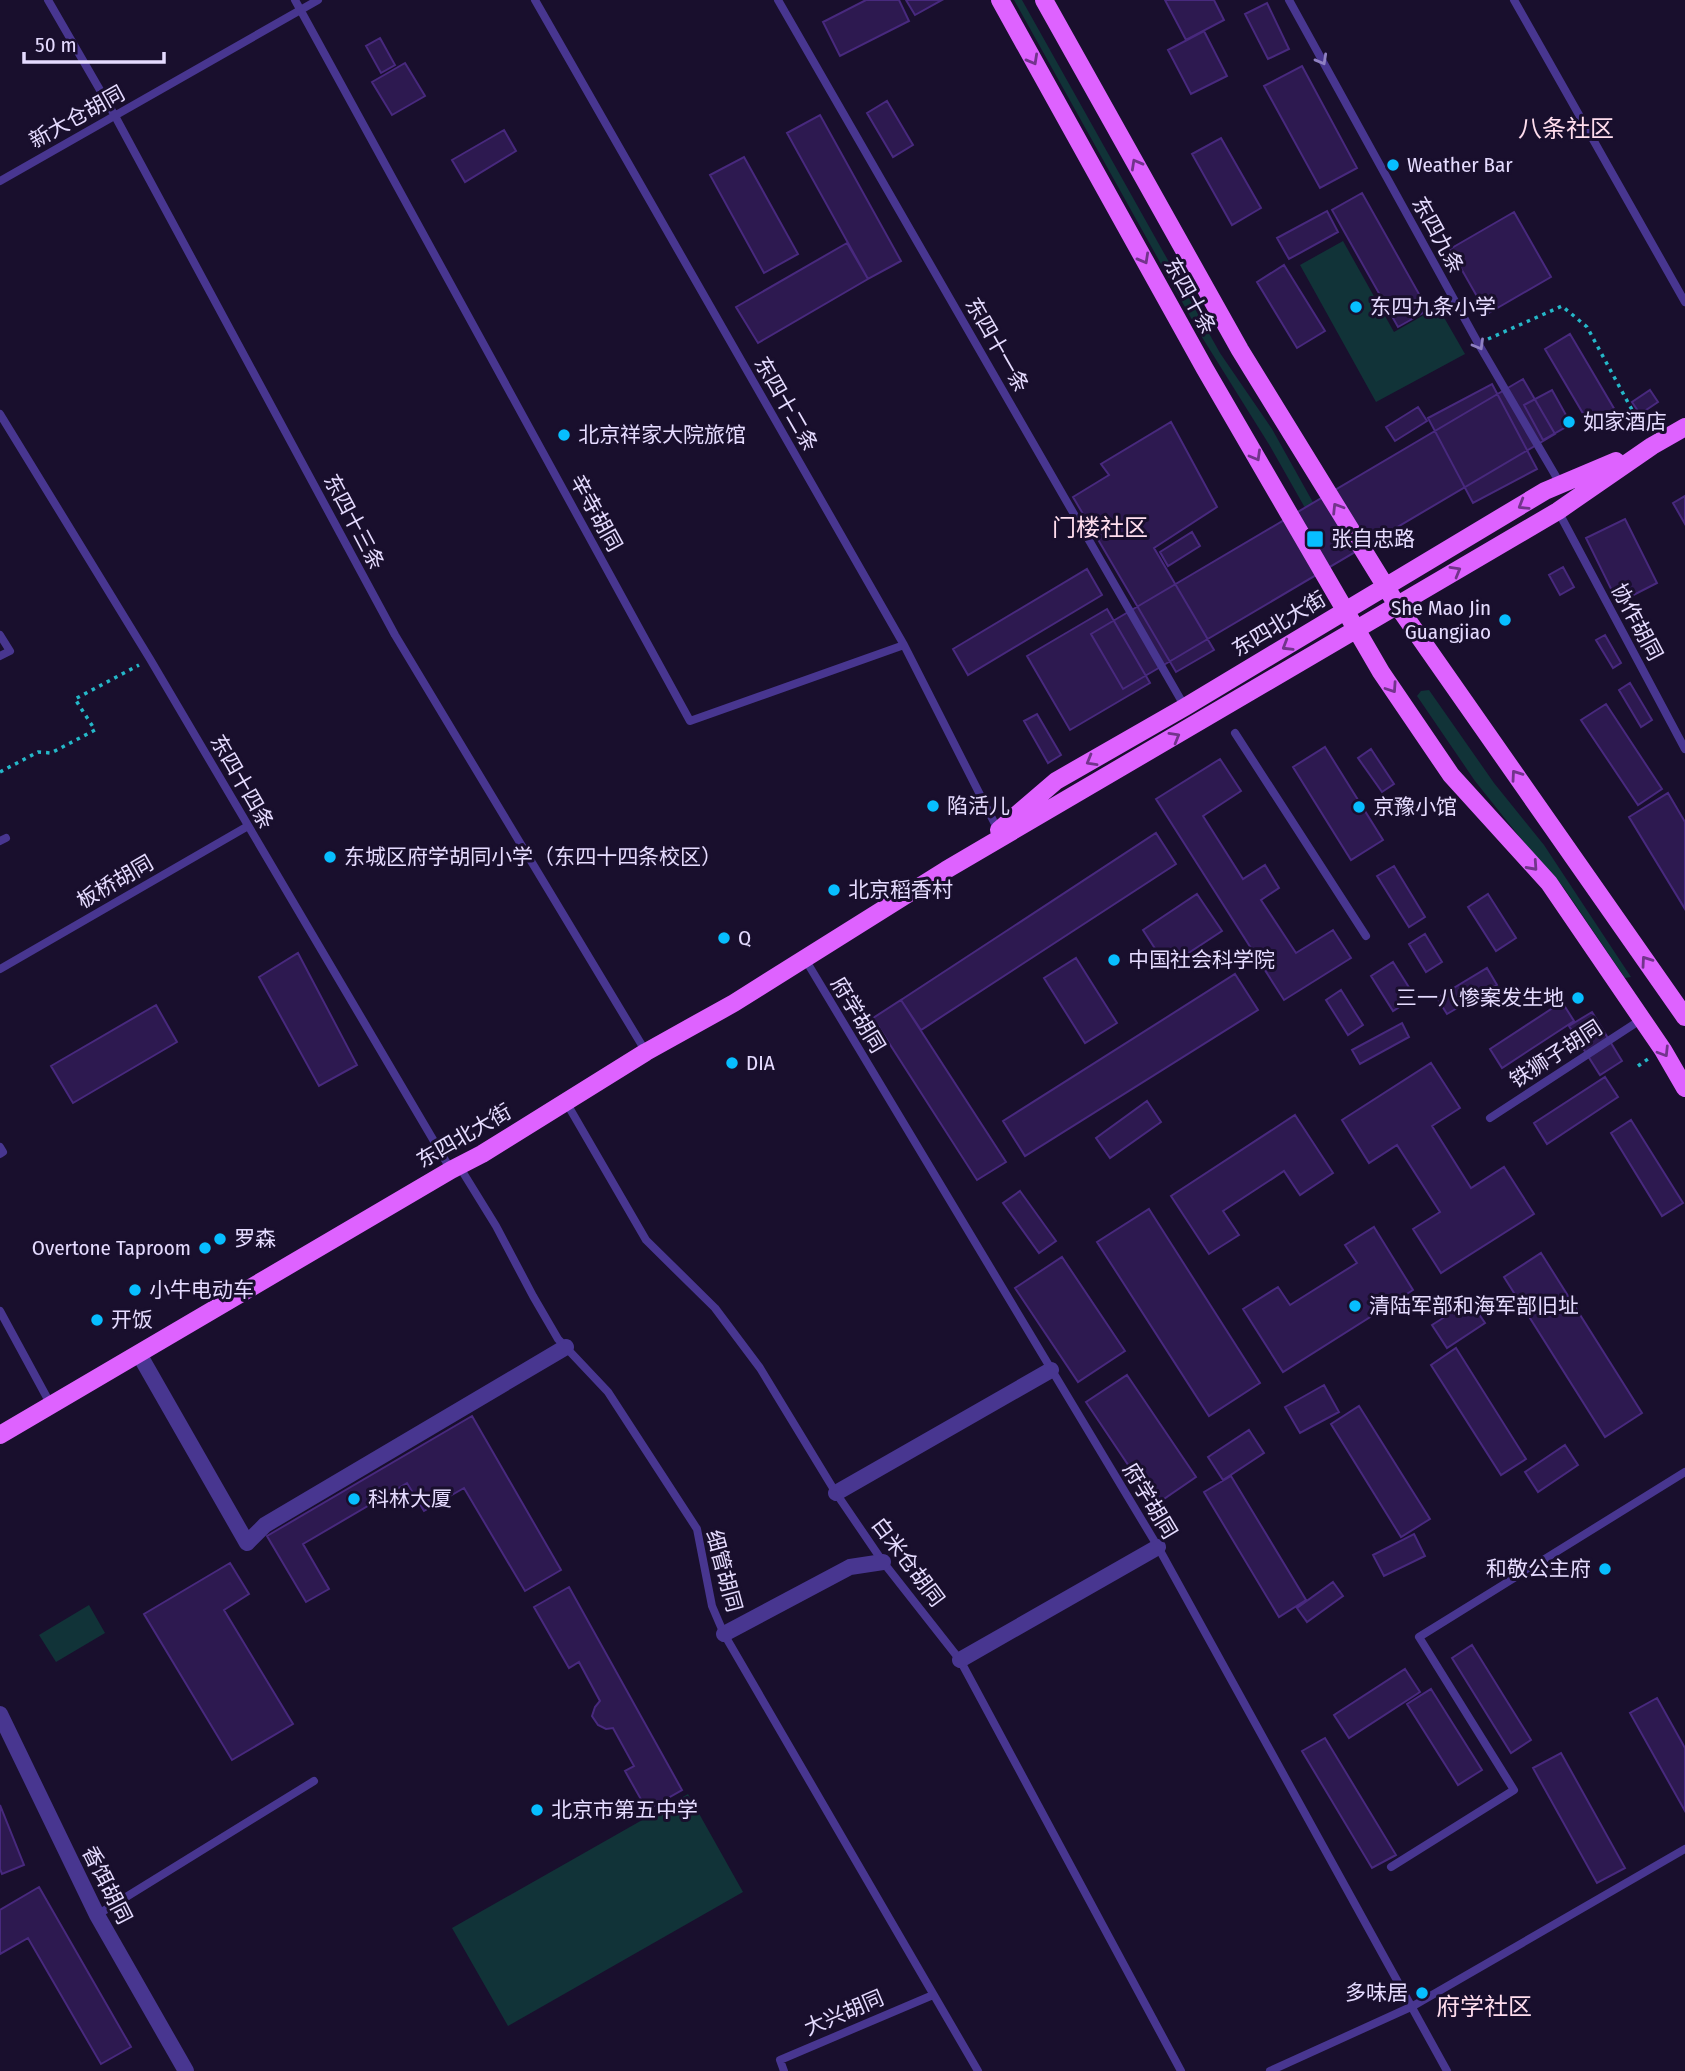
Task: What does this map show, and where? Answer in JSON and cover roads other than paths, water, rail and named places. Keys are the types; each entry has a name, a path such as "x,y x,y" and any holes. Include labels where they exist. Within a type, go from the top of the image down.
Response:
{"main road":[{"name":"东四十条","path":"1000,0 1205,369 1357,630"},
{"name":"东四十条","path":"1044,0 1240,350 1397,605"},
{"name":"东四北大街","path":"0,1435 482,1154 646,1052 734,1003 946,870 1558,511 1652,446 1685,427"},
{"name":"东四北大街","path":"946,870 1056,781 1185,707 1545,491 1652,446"},
{"path":"1397,605 1685,1017"},
{"path":"1357,630 1381,672 1451,775 1549,883 1643,1019 1685,1088"}],"street":[{"path":"139,1354 247,1544 265,1525 566,1347"},
{"path":"836,1493 1051,1370"},
{"path":"960,1660 1158,1548"},
{"path":"724,1634 850,1567 883,1562"},
{"name":"香饵胡同","path":"0,1714 97,1915 186,2071"}],"lane":[{"name":"东四十三条","path":"48,0 115,116 396,635 646,1052"},
{"path":"295,0 301,10"},
{"name":"新大仓胡同","path":"0,181 318,0"},
{"name":"东四十二条","path":"535,0 904,645 998,830"},
{"name":"东四十一条","path":"778,0 1185,707"},
{"name":"东四九条","path":"1289,0 1478,343 1561,485"},
{"path":"1514,0 1685,302"},
{"name":"辛寺胡同","path":"301,10 690,721 904,645"},
{"name":"东四十四条","path":"0,414 455,1168"},
{"name":"协作胡同","path":"1558,511 1685,749"},
{"path":"0,635 10,650 0,656"},
{"path":"1235,733 1366,936"},
{"name":"板桥胡同","path":"0,969 248,826"},
{"name":"府学胡同","path":"804,959 1158,1548 1447,2071"},
{"name":"铁狮子胡同","path":"1490,1118 1643,1019"},
{"name":"白米仓胡同","path":"566,1102 646,1240 715,1308 760,1368 836,1493 883,1562 960,1660 1181,2071"},
{"path":"0,1147 3,1152 0,1154"},
{"name":"细管胡同","path":"455,1168 496,1226 558,1339 608,1392 697,1530 712,1606 724,1634 978,2071"},
{"path":"0,1311 51,1405"},
{"path":"1391,1867 1514,1790 1419,1637 1685,1472"},
{"path":"97,1915 314,1781"},
{"path":"1270,2071 1413,2007 1685,1849"},
{"name":"大兴胡同","path":"784,2071 780,2060 933,1994"}],"place":[{"name":"Weather Bar","path":"1393,165"},
{"name":"东四九条小学","path":"1356,307"},
{"name":"如家酒店","path":"1569,422"},
{"name":"北京祥家大院旅馆","path":"564,435"},
{"name":"张自忠路","path":"1315,539"},
{"name":"She Mao Jin Guangjiao","path":"1505,620"},
{"name":"陷活儿","path":"933,806"},
{"name":"京豫小馆","path":"1359,807"},
{"name":"东城区府学胡同小学（东四十四条校区）","path":"330,857"},
{"name":"北京稻香村","path":"834,890"},
{"name":"Q","path":"724,938"},
{"name":"中国社会科学院","path":"1114,960"},
{"name":"三一八惨案发生地","path":"1578,998"},
{"name":"DIA","path":"732,1063"},
{"name":"罗森","path":"220,1239"},
{"name":"Overtone Taproom","path":"205,1248"},
{"name":"小牛电动车","path":"135,1290"},
{"name":"清陆军部和海军部旧址","path":"1355,1306"},
{"name":"开饭","path":"97,1320"},
{"name":"科林大厦","path":"354,1499"},
{"name":"和敬公主府","path":"1605,1569"},
{"name":"北京市第五中学","path":"537,1810"},
{"name":"多味居","path":"1422,1993"}],"district":[{"name":"八条社区","path":"1566,129"},
{"name":"门楼社区","path":"1100,528"},
{"name":"府学社区","path":"1484,2007"}]}
